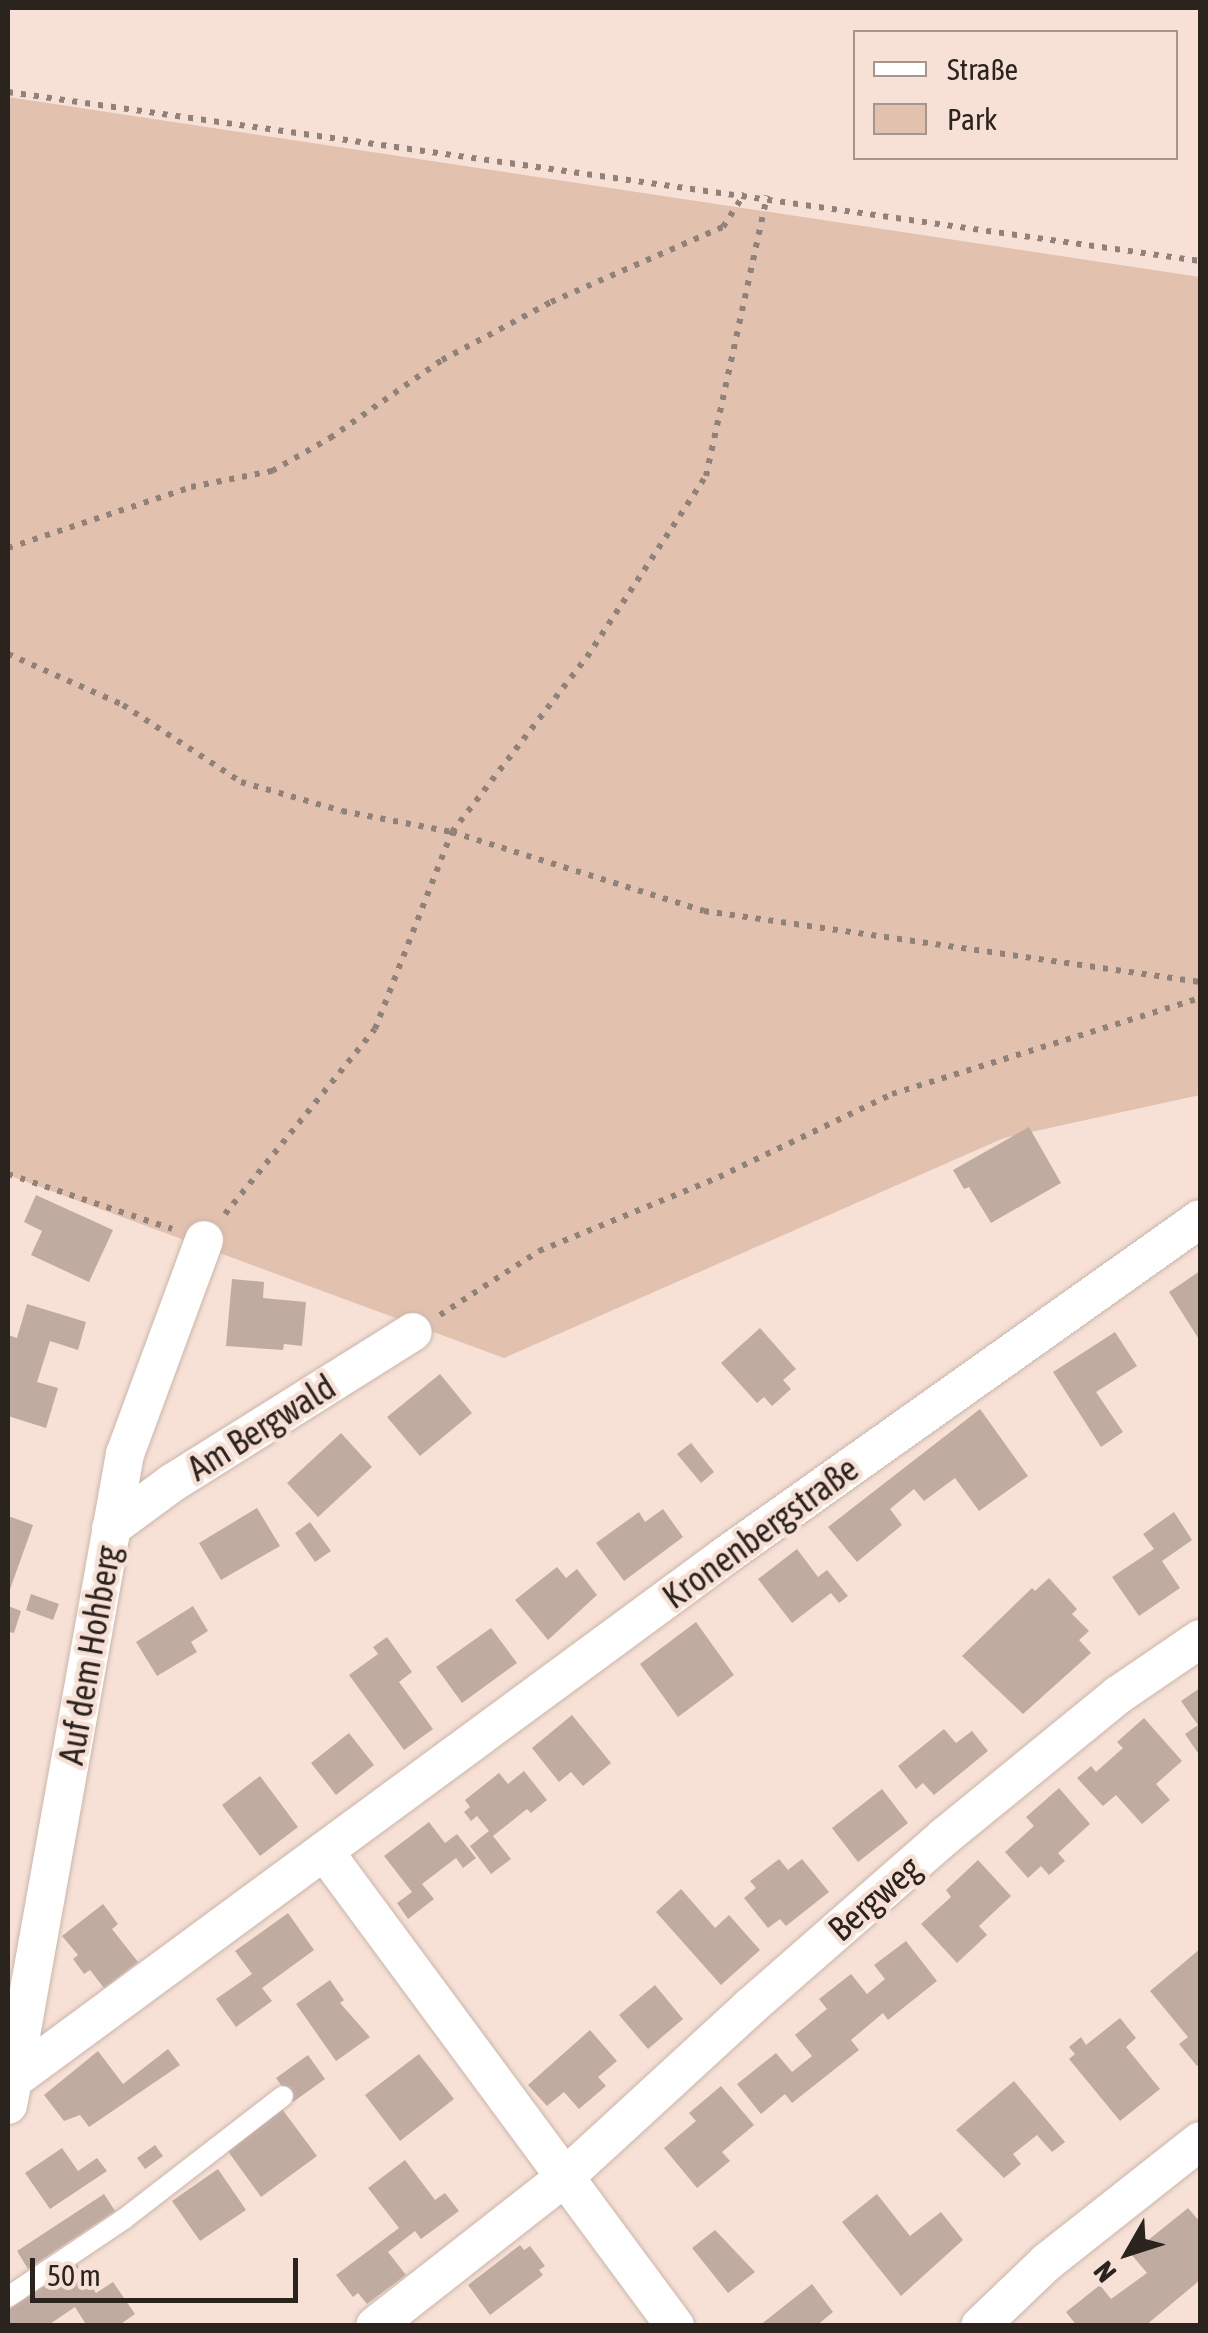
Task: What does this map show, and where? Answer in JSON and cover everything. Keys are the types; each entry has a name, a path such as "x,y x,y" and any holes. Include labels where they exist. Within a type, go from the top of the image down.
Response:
{"street":[{"name":"Kronenbergstraße","path":"9,2088 725,1556 1200,1220"},
{"name":"Auf dem Hohberg","path":"9,2088 124,1454 204,1240"},
{"name":"Am Bergwald","path":"111,1528 172,1483 414,1332"},
{"name":"Bergweg","path":"375,2326 564,2178 944,1837 1118,1696 1200,1639"},
{"path":"324,1851 675,2326"},
{"path":"980,2326 1048,2262 1200,2141"}],"lane":[{"path":"8,2297 124,2218 283,2096"}],"path":[{"path":"8,92 1200,260"},
{"path":"8,548 192,488 272,471 330,438 442,360 551,302 722,227 745,193"},
{"path":"8,1174 204,1240 375,1029 452,832 587,657 706,476 767,196"},
{"path":"8,654 123,705 241,782 342,811 452,832 704,911 1200,982"},
{"path":"414,1332 539,1251 719,1176 892,1094 1200,998"}],"green space":[{"path":"8,97 1200,277 1200,1095 1004,1138 504,1358 8,1175"}],"building":[{"path":"1029,1127 1061,1183 991,1223 969,1187 964,1189 953,1170"},
{"path":"36,1195 113,1230 89,1282 31,1255 42,1231 24,1222"},
{"path":"1200,1271 1200,1341 1169,1292"},
{"path":"232,1279 264,1282 263,1298 306,1302 302,1346 284,1344 283,1350 226,1346"},
{"path":"27,1304 86,1322 78,1350 50,1341 37,1382 58,1388 46,1428 8,1416 8,1335 17,1338"},
{"path":"760,1328 796,1369 783,1380 791,1389 772,1406 764,1397 757,1403 721,1363"},
{"path":"1115,1332 1137,1366 1096,1392 1123,1432 1101,1447 1053,1372"},
{"path":"440,1374 472,1413 420,1456 387,1417"},
{"path":"980,1409 1028,1476 979,1511 955,1478 924,1501 914,1489 890,1509 902,1525 857,1562 828,1527"},
{"path":"341,1433 372,1467 318,1517 287,1483"},
{"path":"691,1443 714,1472 701,1483 677,1454"},
{"path":"257,1508 280,1546 221,1580 199,1543"},
{"path":"663,1509 683,1537 624,1581 596,1543 639,1512 645,1522"},
{"path":"1174,1512 1192,1540 1162,1561 1180,1588 1139,1616 1112,1577 1154,1549 1143,1534"},
{"path":"8,1516 33,1525 8,1595"},
{"path":"310,1522 331,1551 315,1562 295,1533"},
{"path":"797,1549 818,1577 827,1570 848,1596 839,1603 831,1593 792,1623 758,1579"},
{"path":"557,1567 566,1578 577,1569 597,1595 548,1640 515,1600"},
{"path":"1049,1578 1077,1609 1072,1614 1089,1631 1079,1640 1091,1653 1023,1714 962,1656 1032,1588 1035,1591"},
{"path":"31,1594 59,1604 53,1620 26,1610"},
{"path":"8,1606 21,1611 14,1633 8,1632"},
{"path":"193,1606 208,1631 191,1642 197,1652 157,1676 136,1642"},
{"path":"696,1622 734,1675 678,1717 640,1664"},
{"path":"491,1628 517,1663 462,1703 436,1667"},
{"path":"387,1637 412,1672 399,1682 433,1729 404,1750 349,1675 378,1654 373,1647"},
{"path":"1200,1688 1200,1756 1185,1734 1198,1725 1181,1701"},
{"path":"572,1715 611,1763 583,1786 571,1772 559,1782 532,1748"},
{"path":"1144,1718 1182,1761 1156,1784 1170,1800 1142,1824 1116,1795 1103,1806 1077,1778 1091,1766 1096,1772 1123,1748 1117,1742"},
{"path":"944,1729 956,1743 972,1731 988,1751 934,1795 923,1783 916,1789 898,1766"},
{"path":"349,1733 374,1765 336,1795 311,1763"},
{"path":"524,1771 547,1800 531,1813 527,1809 493,1836 511,1859 491,1874 470,1846 489,1831 477,1816 471,1821 464,1812 470,1807 465,1800 499,1773 508,1784"},
{"path":"260,1776 298,1827 260,1856 222,1805"},
{"path":"1059,1788 1090,1824 1058,1853 1065,1861 1049,1875 1041,1866 1028,1878 1005,1852 1034,1826 1026,1817"},
{"path":"882,1789 908,1823 858,1862 832,1828"},
{"path":"429,1822 445,1843 457,1834 476,1858 463,1868 456,1858 422,1884 434,1899 408,1919 397,1903 412,1892 384,1856"},
{"path":"779,1859 788,1870 802,1859 829,1892 786,1926 780,1919 768,1928 744,1898 756,1888 750,1881"},
{"path":"978,1860 1011,1896 979,1926 987,1935 957,1963 921,1924 951,1897 946,1890"},
{"path":"681,1889 715,1928 729,1915 760,1950 721,1985 656,1912"},
{"path":"103,1904 118,1924 112,1929 138,1962 104,1988 90,1970 84,1974 73,1959 78,1955 62,1936"},
{"path":"288,1913 314,1950 262,1988 272,2001 236,2027 216,1999 252,1974 235,1951"},
{"path":"906,1941 937,1981 888,2020 883,2013 851,2040 859,2050 792,2103 785,2094 761,2114 737,2084 776,2053 792,2072 812,2056 795,2035 827,2009 819,1999 851,1974 867,1994 885,1979 874,1965"},
{"path":"1200,1949 1197,2066 1179,2044 1188,2037 1150,1991"},
{"path":"330,1980 344,2000 340,2003 370,2037 336,2061 296,2004"},
{"path":"655,1985 683,2019 648,2049 619,2015"},
{"path":"1120,2018 1136,2038 1126,2047 1160,2089 1120,2121 1069,2059 1075,2054 1069,2047 1081,2037 1086,2045"},
{"path":"590,2030 617,2061 598,2077 606,2086 579,2109 564,2092 547,2106 528,2085"},
{"path":"168,2049 180,2065 89,2127 80,2115 64,2121 44,2095 98,2051 123,2084"},
{"path":"419,2054 454,2099 400,2141 365,2095"},
{"path":"308,2055 325,2079 293,2102 276,2078"},
{"path":"1014,2081 1065,2142 1052,2152 1037,2135 1013,2154 1021,2164 1004,2178 956,2130"},
{"path":"721,2086 754,2125 722,2152 730,2161 697,2188 664,2148 696,2121 689,2113"},
{"path":"282,2109 317,2156 261,2197 227,2150"},
{"path":"155,2145 163,2156 145,2169 137,2158"},
{"path":"62,2148 78,2171 97,2158 107,2171 50,2209 25,2173"},
{"path":"405,2160 435,2200 445,2193 459,2211 421,2239 415,2231 388,2252 406,2275 367,2304 358,2293 353,2297 336,2275 399,2228 368,2188"},
{"path":"218,2169 246,2210 200,2241 172,2201"},
{"path":"104,2194 115,2211 28,2269 17,2251"},
{"path":"877,2194 910,2236 941,2212 963,2240 901,2296 842,2222"},
{"path":"1188,2208 1200,2222 1200,2280 1145,2326 1077,2326 1066,2312 1100,2285 1111,2299 1147,2273 1131,2254"},
{"path":"715,2230 755,2272 728,2293 692,2248"},
{"path":"520,2245 524,2250 530,2246 545,2266 539,2270 543,2275 490,2315 468,2285"},
{"path":"77,2264 96,2293 113,2282 135,2314 118,2326 87,2326 75,2307 47,2326 8,2326 8,2310"},
{"path":"812,2284 833,2312 816,2326 759,2326"}]}
